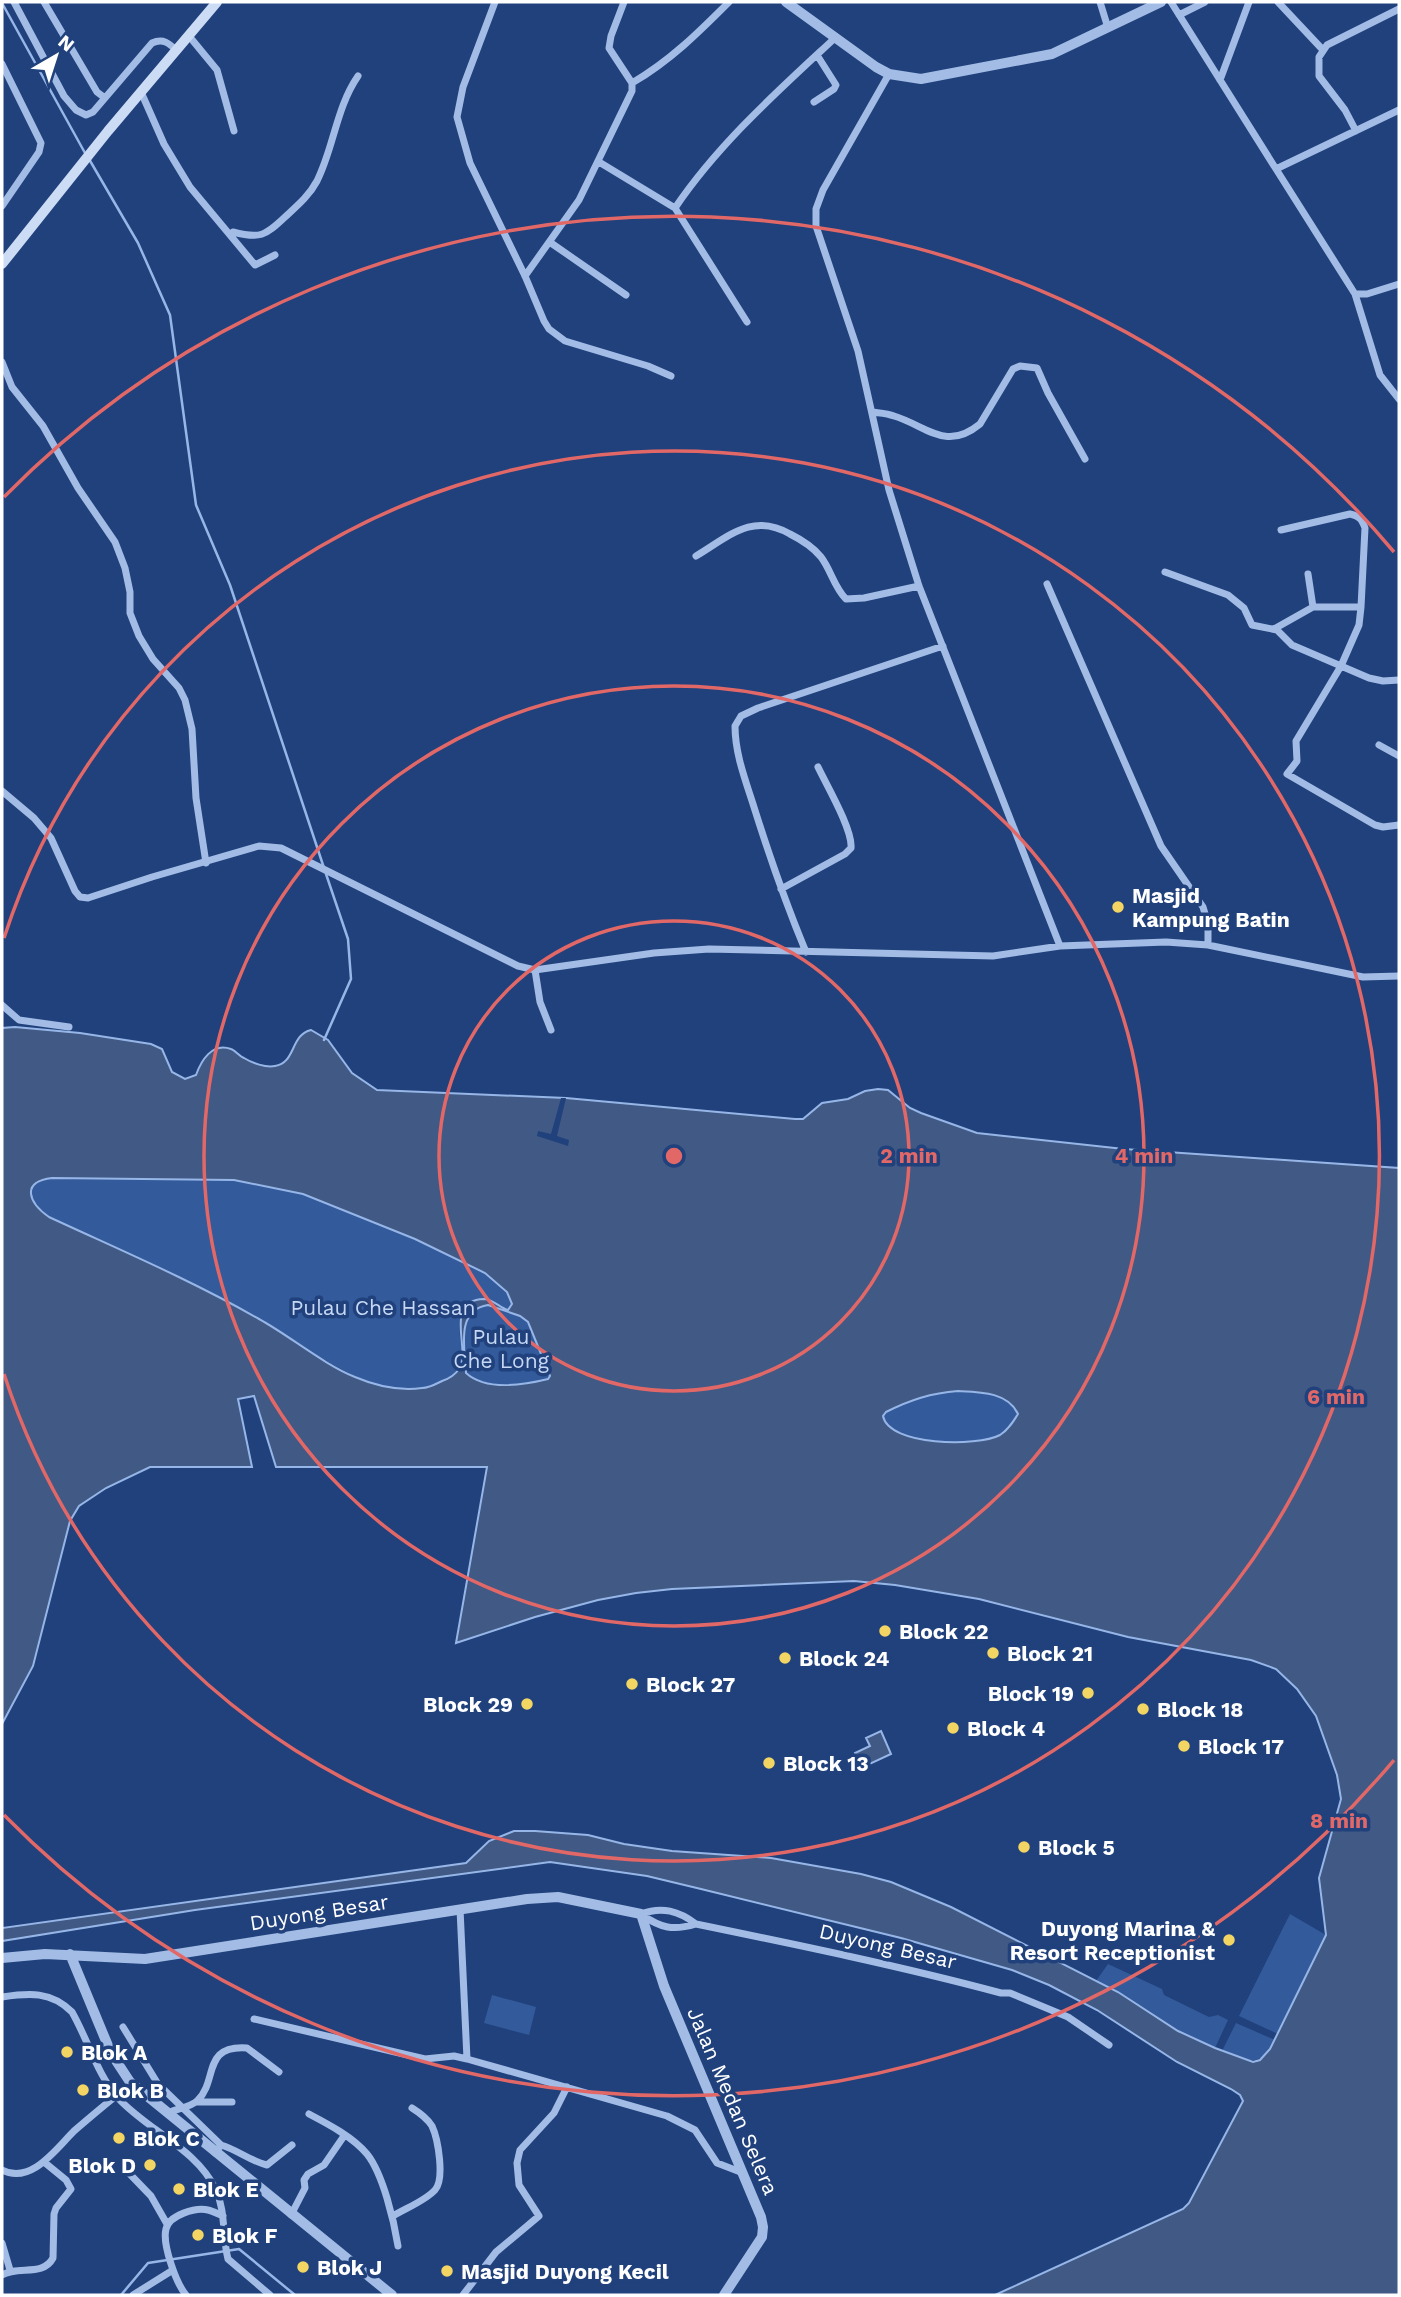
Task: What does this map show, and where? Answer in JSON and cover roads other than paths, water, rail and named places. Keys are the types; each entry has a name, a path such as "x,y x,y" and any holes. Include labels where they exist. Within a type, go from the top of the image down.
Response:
{"main road":[{"path":"2,264 108,131 217,2"}],"street":[{"path":"44,2 97,92 105,98"},
{"path":"495,2 463,87 457,117 470,163 544,321 555,335 565,341 648,366 671,376"},
{"path":"525,276 579,200 632,91 632,83 609,48 624,2"},
{"path":"632,83 657,68 696,36 729,2"},
{"path":"786,2 889,74 922,79 1052,54 1161,2"},
{"path":"1100,2 1108,28"},
{"path":"1171,2 1355,294 1380,375 1399,398"},
{"path":"1179,15 1205,2"},
{"path":"1220,80 1249,2"},
{"path":"1278,2 1322,50"},
{"path":"16,3 71,106 86,114 93,112 152,43 159,40 166,42 177,51"},
{"path":"1356,131 1345,110 1320,76 1322,50 1399,9"},
{"path":"190,36 217,71 234,131"},
{"path":"674,208 705,168 760,108 836,37"},
{"path":"814,102 836,85 817,55"},
{"path":"2,65 41,143 39,152 2,206"},
{"path":"889,74 823,190 816,209 816,226 858,351 889,490 919,586 1060,946"},
{"path":"230,235 233,232 262,236 303,201 318,179 346,93 358,76"},
{"path":"141,92 164,144 190,187 255,265 275,255"},
{"path":"1276,169 1399,110"},
{"path":"599,162 674,208 747,321"},
{"path":"551,243 626,295"},
{"path":"1355,294 1367,294 1399,285"},
{"path":"2,362 12,387 43,426 78,488 115,542 125,568 130,592 130,613 139,636 153,659 179,688 185,699 192,729 197,798 206,863"},
{"path":"872,412 894,415 934,435 959,436 980,424 1013,369 1020,366 1037,368 1085,459"},
{"path":"1281,530 1350,514 1358,516 1364,528 1359,625 1340,666 1296,741 1297,761 1287,773 1375,825 1399,825"},
{"path":"696,556 745,527 764,525 784,530 814,550 825,563 846,599 919,586"},
{"path":"1166,572 1219,590 1244,608 1252,625 1274,629 1292,645 1369,678 1399,680"},
{"path":"1308,574 1313,607"},
{"path":"1047,584 1161,846 1203,906 1208,924 1208,945"},
{"path":"1274,629 1313,607 1361,607"},
{"path":"806,952 780,889 737,752 735,726 741,716 758,708 943,646"},
{"path":"1379,745 1399,756"},
{"path":"780,889 845,854 851,848 852,840 818,766"},
{"path":"2,791 34,818 51,838 80,897 88,898 259,846 281,848 518,966 535,970 654,953 709,949 993,956 1060,946 1166,942 1208,945 1363,976 1399,976"},
{"path":"535,970 540,1002 551,1030"},
{"path":"2,1005 19,1020 69,1027"},
{"name":"Duyong Besar","path":"2,1958 70,1954 145,1958 460,1909 558,1897 641,1914 655,1924 678,1930 696,1924"},
{"path":"460,1909 467,2059"},
{"name":"Duyong Besar","path":"641,1914 655,1909 683,1914 696,1924 862,1958 1010,1993 1068,2017 1109,2045"},
{"name":"Jalan Medan Selera","path":"641,1914 664,1986 764,2227 762,2237 724,2295"},
{"path":"70,1954 100,2028 120,2069 130,2082 167,2113 218,2149 234,2149 255,2162 267,2165 292,2145"},
{"path":"2,1997 41,1994 54,1998 72,2012 102,2074 116,2096 209,2178 221,2204 226,2251 233,2265 271,2295"},
{"path":"254,2019 425,2059 453,2056 467,2059 667,2116 695,2130 717,2163 743,2174"},
{"path":"123,2027 158,2084 218,2149 291,2215 392,2295"},
{"path":"84,2034 100,2028"},
{"path":"196,2102 214,2062 226,2050 247,2048 279,2072"},
{"path":"463,2295 496,2252 539,2216 519,2185 517,2163 520,2150 554,2113 567,2088"},
{"path":"2,2170 17,2174 44,2162 116,2096"},
{"path":"167,2113 196,2102 232,2102"},
{"path":"393,2216 431,2194 439,2184 440,2162 435,2133 425,2117 412,2108"},
{"path":"309,2114 365,2152 372,2161 393,2216 398,2246"},
{"path":"291,2215 305,2188 304,2180 307,2174 324,2165 344,2137"},
{"path":"2,2275 10,2270 41,2269 50,2264 53,2258 54,2214 71,2189 66,2180 44,2162"},
{"path":"124,2168 151,2196 167,2224"},
{"path":"186,2295 178,2285 173,2268 165,2233 167,2224 196,2209 209,2210 223,2216"},
{"path":"2,2244 10,2270"},
{"path":"133,2295 173,2268"}],"waterway":[{"path":"2,3 85,153"},
{"path":"89,159 138,243 170,315 196,505 230,585 324,868"},
{"path":"324,1040 351,979 348,939 326,874"},
{"path":"121,2295 148,2263 239,2249 295,2295"}],"place":[{"name":"Masjid Kampung Batin","path":"1118,907"},
{"name":"Block 22","path":"885,1631"},
{"name":"Block 21","path":"993,1653"},
{"name":"Block 24","path":"785,1658"},
{"name":"Block 27","path":"632,1684"},
{"name":"Block 19","path":"1088,1693"},
{"name":"Block 29","path":"527,1704"},
{"name":"Block 18","path":"1143,1709"},
{"name":"Block 4","path":"953,1728"},
{"name":"Block 17","path":"1184,1746"},
{"name":"Block 13","path":"769,1763"},
{"name":"Block 5","path":"1024,1847"},
{"name":"Duyong Marina & Resort Receptionist","path":"1229,1940"},
{"name":"Blok A","path":"67,2052"},
{"name":"Blok B","path":"83,2090"},
{"name":"Blok C","path":"119,2138"},
{"name":"Blok D","path":"150,2165"},
{"name":"Blok E","path":"179,2189"},
{"name":"Blok F","path":"198,2235"},
{"name":"Blok J","path":"303,2267"},
{"name":"Masjid Duyong Kecil","path":"447,2271"}],"park label":[{"name":"Pulau Che Hassan","path":"383,1307"},
{"name":"Pulau Che Long","path":"501,1348"}]}
